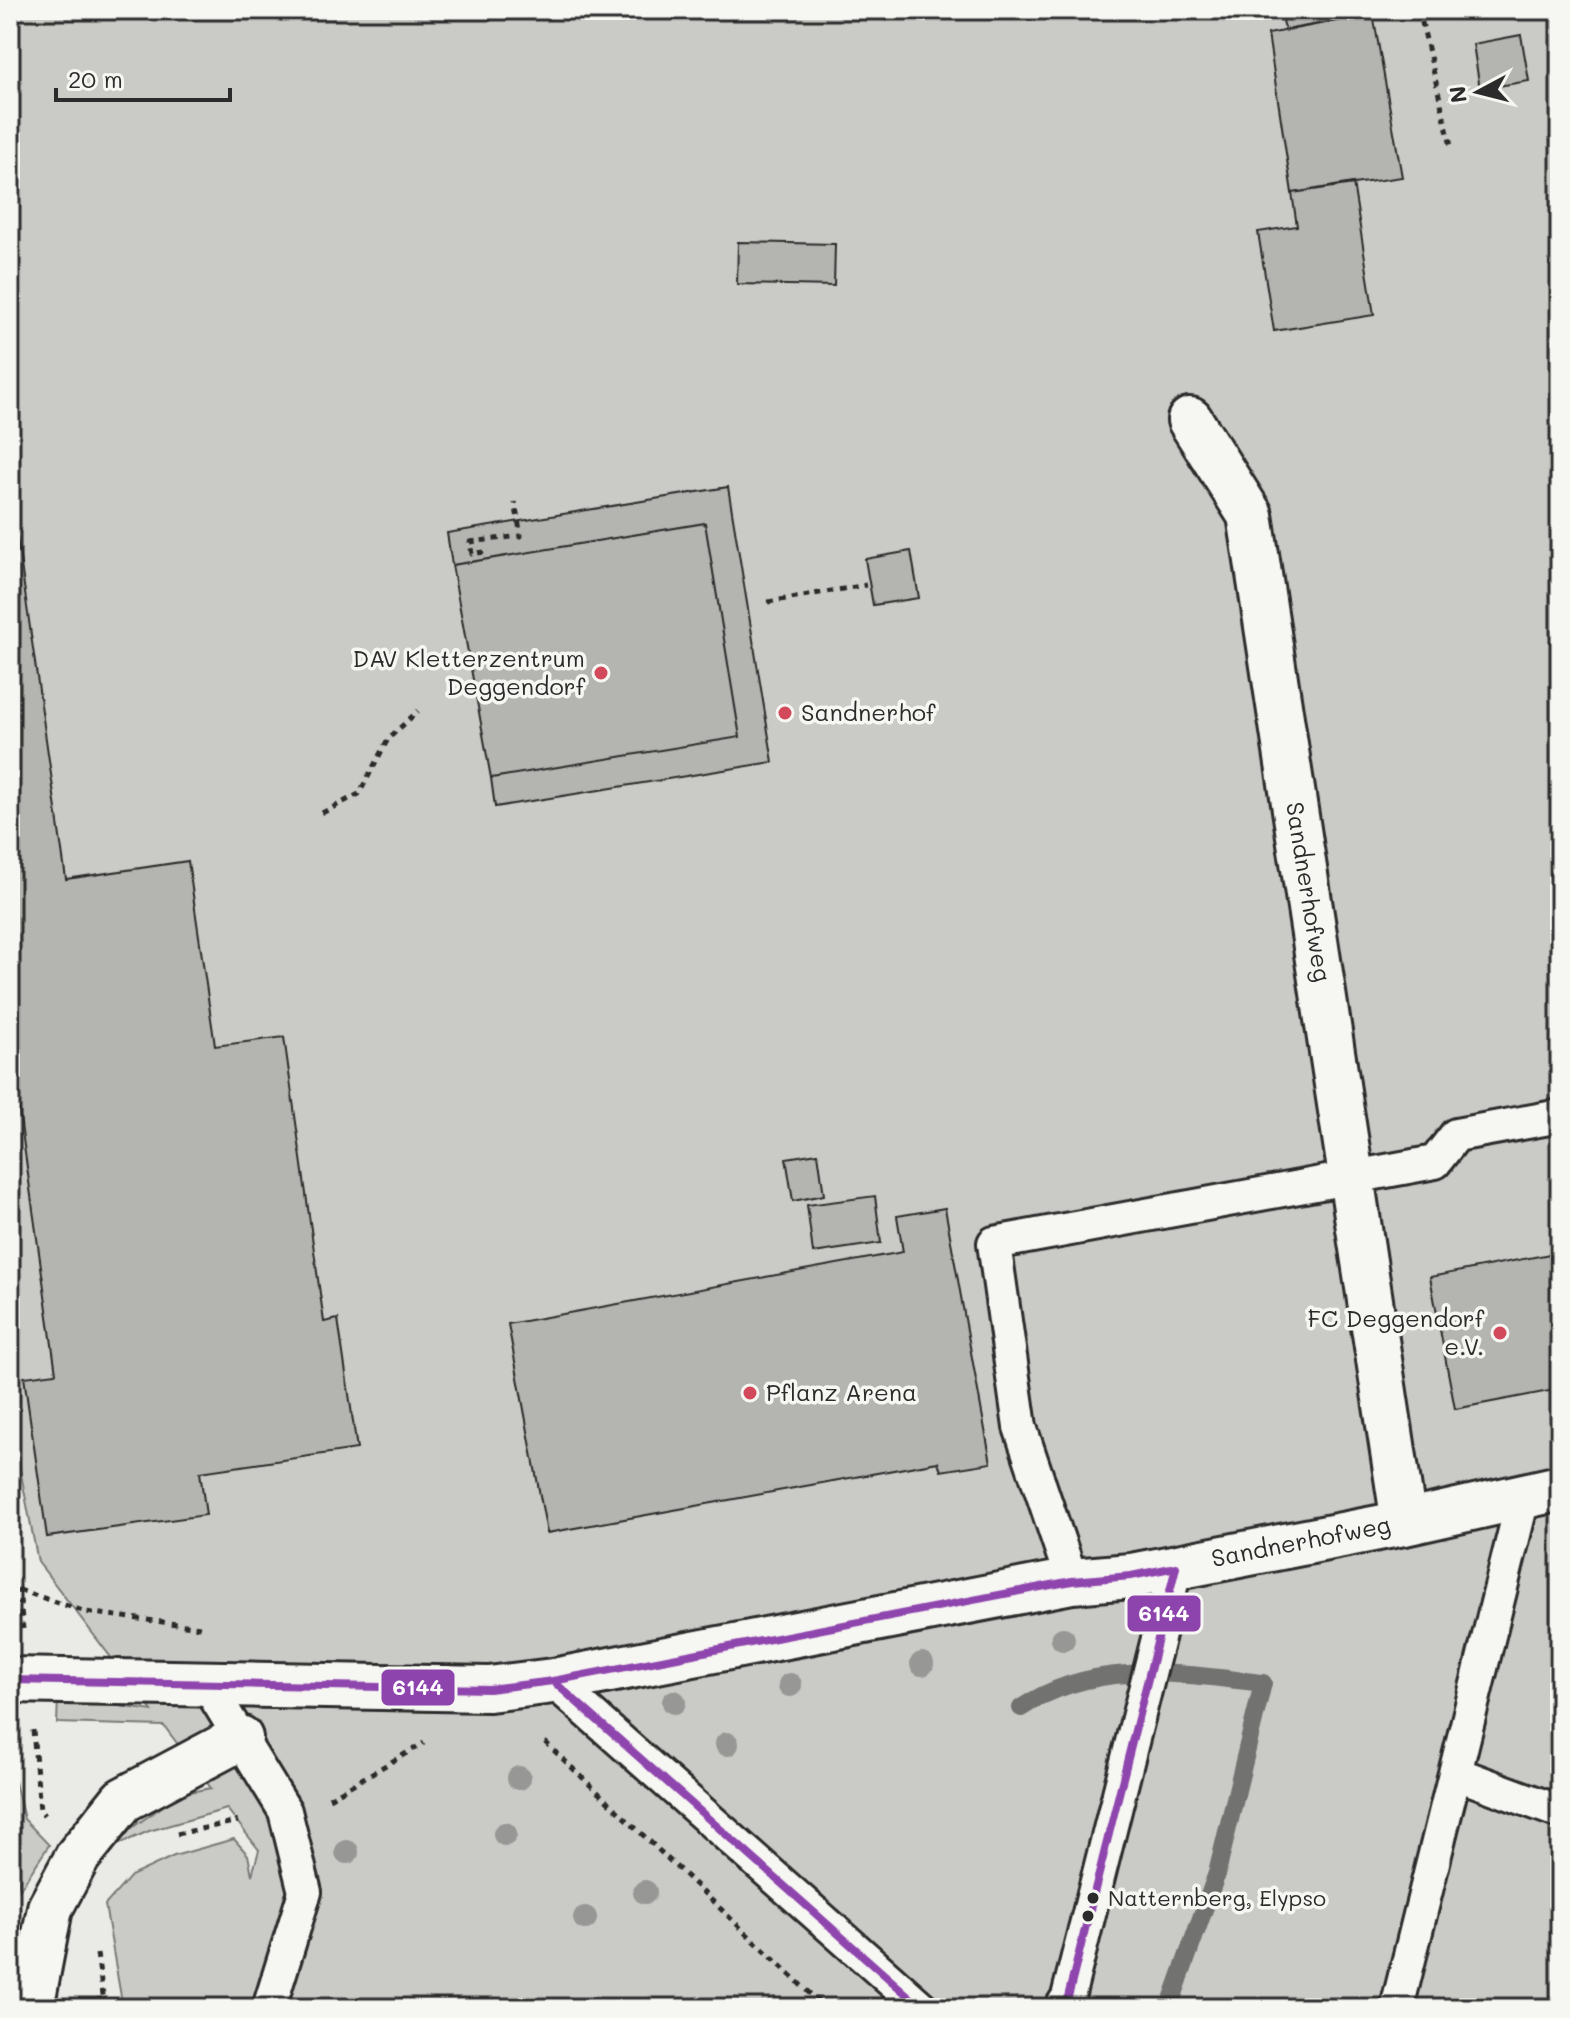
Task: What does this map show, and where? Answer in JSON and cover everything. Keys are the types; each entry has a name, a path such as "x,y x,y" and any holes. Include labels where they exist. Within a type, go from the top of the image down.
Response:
{"street":[{"name":"Sandnerhofweg","path":"1190,420 1250,515 1404,1523"},
{"name":"Sandnerhofweg","path":"19,1680 489,1689 553,1681 1072,1581 1131,1576 1404,1523 1542,1491"},
{"path":"31,2008 50,1908 78,1856 123,1800 240,1738"}],"lane":[{"path":"1072,1581 1020,1427 994,1243 1435,1162 1456,1135 1560,1116"},
{"path":"1397,2008 1455,1773 1542,1491"},
{"path":"1061,2008 1068,1997 1176,1567"},
{"path":"553,1681 922,2008"},
{"path":"206,1682 285,1811 305,1892 269,2008"},
{"path":"1455,1773 1560,1812"}],"path":[{"path":"1419,10 1451,146"},
{"path":"484,552 472,554 470,542 521,536 515,502"},
{"path":"768,602 866,585"},
{"path":"322,813 359,794 388,739 418,711"},
{"path":"10,1579 19,1590 19,1680 40,1810 78,1856"},
{"path":"540,1737 825,2008"}],"shaded area":[{"name":"Sandnerhof","path":"10,10 1560,10 1560,2008 123,2008 105,1905 131,1876 174,1856 234,1839 248,1855 252,1875 259,1850 227,1809 149,1831 117,1845 116,1839 180,1794 211,1788 164,1726 57,1723 58,1697 152,1711 38,1562 10,1417"},
{"path":"15,1782 24,1819 49,1845 20,1889 10,1836 10,1783"}],"building":[{"path":"1281,10 1372,10 1373,14 1285,30"},
{"path":"1373,14 1402,177 1292,193 1268,34"},
{"path":"1521,35 1529,81 1480,89 1473,44"},
{"path":"1353,183 1374,315 1274,331 1258,232 1297,226 1292,193"},
{"path":"738,242 835,244 834,286 737,284"},
{"path":"728,487 773,762 495,807 491,778 740,737 705,523 452,565 447,533"},
{"path":"10,488 66,879 188,861 215,1046 284,1037 324,1322 338,1319 357,1449 200,1472 206,1515 47,1537 24,1377 56,1373 10,1047"},
{"name":"DAV Kletterzentrum Deggendorf","path":"705,523 740,737 491,778 452,565"},
{"path":"911,551 919,598 873,605 865,559"},
{"path":"818,1153 824,1195 793,1201 786,1158"},
{"path":"875,1196 881,1243 813,1253 807,1205"},
{"name":"Pflanz Arena","path":"945,1208 991,1463 941,1471 938,1462 547,1533 508,1324 903,1252 897,1216"},
{"name":"FC Deggendorf e.V.","path":"1560,1252 1560,1389 1455,1409 1430,1277"}],"waterway":[{"path":"1021,1708 1049,1692 1108,1676 1169,1674 1263,1683 1217,1873 1169,2008"}],"transit line":[{"name":"6144","path":"10,1680 489,1689 553,1681 1072,1581 1131,1576 1176,1567 1068,1997 1061,2008"},
{"name":"6144","path":"553,1681 922,2008"}],"place":[{"name":"DAV Kletterzentrum Deggendorf","path":"601,673"},
{"name":"Sandnerhof","path":"785,713"},
{"name":"FC Deggendorf e.V.","path":"1500,1333"},
{"name":"Pflanz Arena","path":"750,1393"},
{"name":"Natternberg, Elypso","path":"1093,1898"}]}
